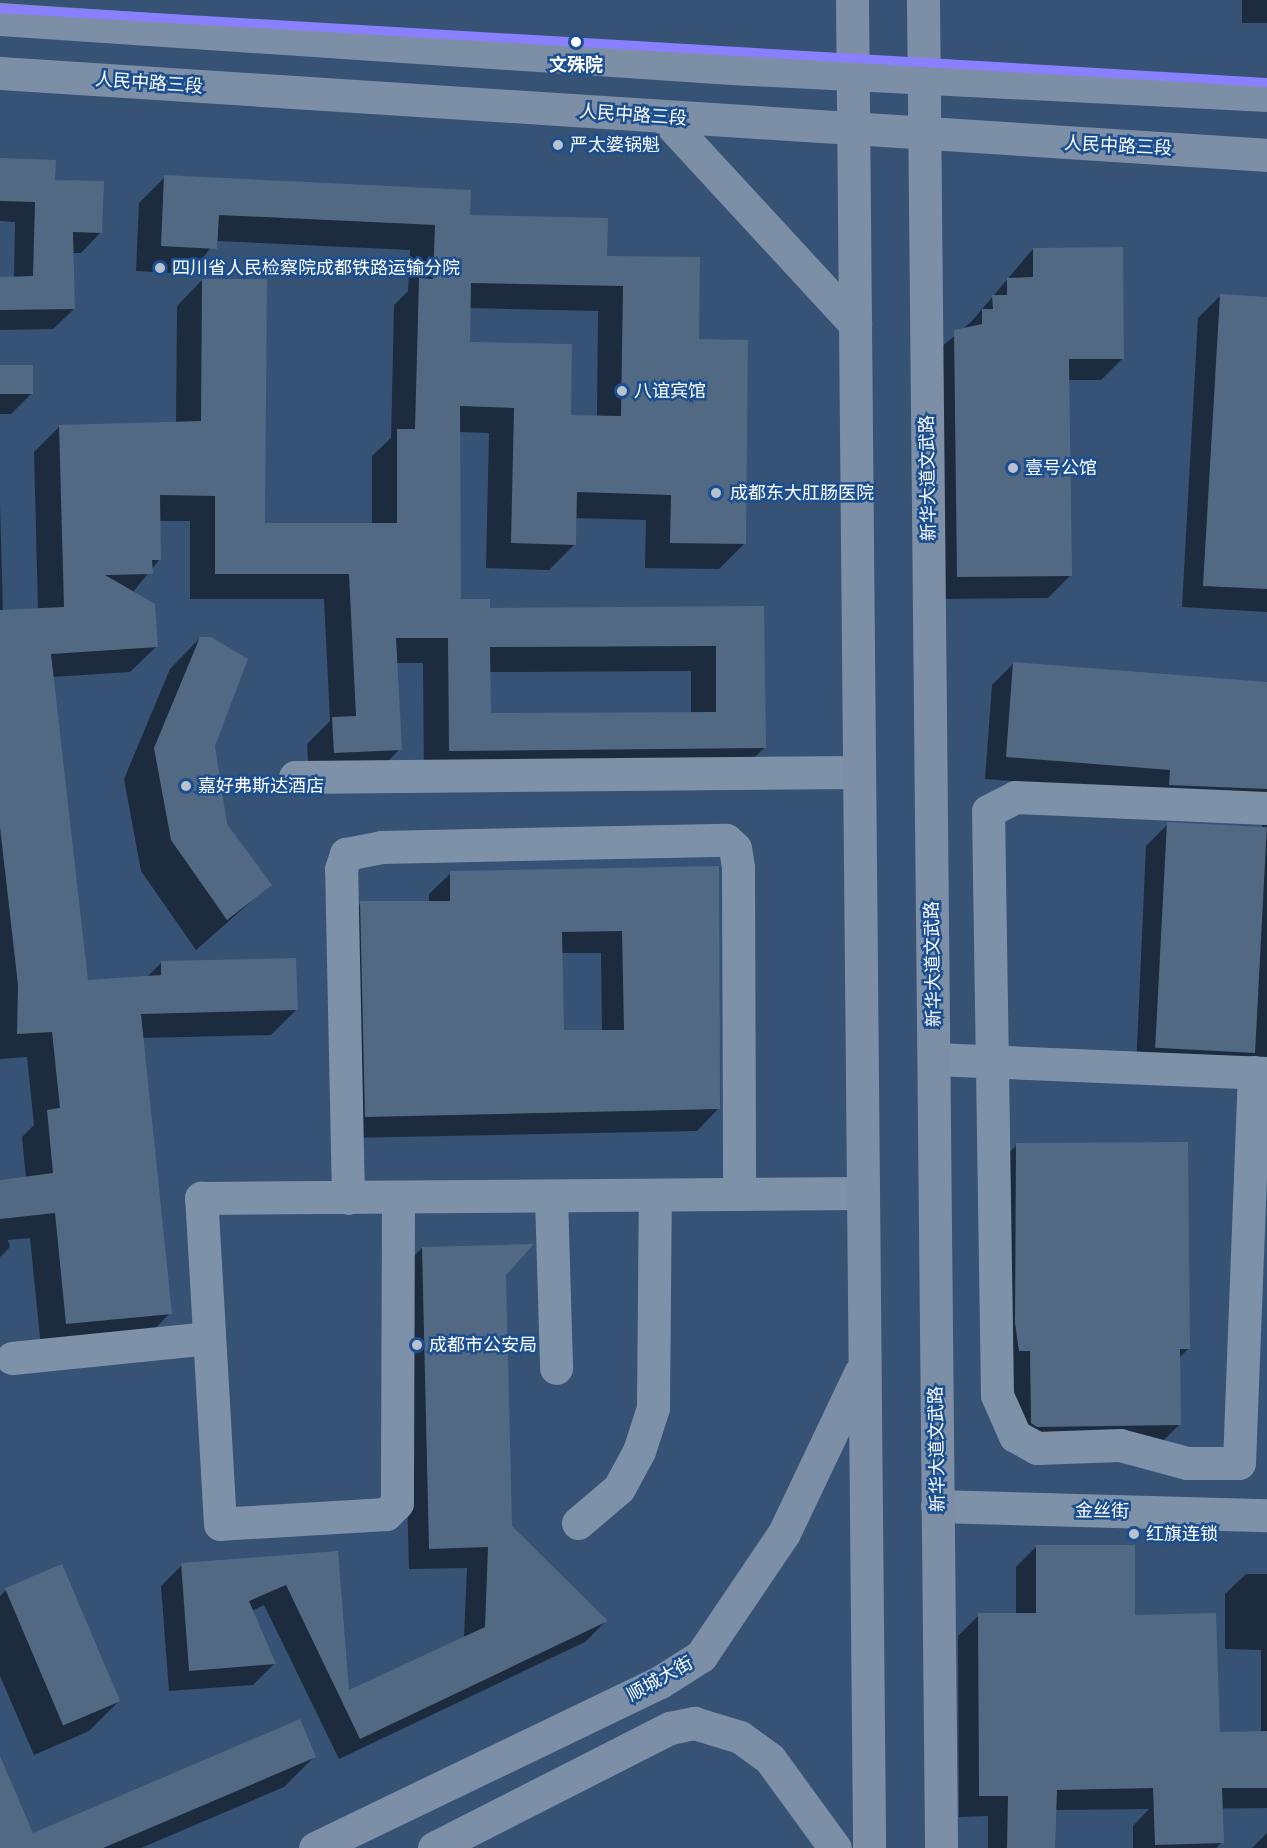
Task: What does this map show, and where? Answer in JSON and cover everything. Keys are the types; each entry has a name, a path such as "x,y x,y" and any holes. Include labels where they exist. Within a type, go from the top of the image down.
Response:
{"main road":[{"path":"852,0 869,1848"},
{"name":"新华大道文武路","path":"923,0 941,1848"},
{"path":"0,19 852,75 1267,95"},
{"name":"人民中路三段","path":"0,73 1267,155"},
{"path":"664,117 855,324"},
{"name":"顺城大街","path":"315,1848 660,1682 701,1656 784,1533 864,1363"},
{"path":"434,1848 670,1728 694,1723 740,1737 770,1759 835,1848"}],"street":[{"path":"296,777 859,772"},
{"path":"934,1059 992,1061 1261,1072 1239,1463 1219,1465 1187,1463 1120,1445 1037,1448 1015,1436 1004,1421 997,1395 992,1061 988,811 996,803 1015,797 1267,808"},
{"path":"348,1198 341,869 346,854 381,847 726,840 735,848 738,868 739,1194"},
{"path":"398,1197 400,1481 397,1503 386,1514 220,1524 201,1198 863,1193"},
{"path":"578,1523 619,1488 639,1451 653,1408 655,1195"},
{"path":"551,1196 556,1368"},
{"path":"12,1358 209,1338"},
{"path":"1219,1465 1219,1514"},
{"name":"金丝街","path":"938,1506 1267,1515"}],"building":[{"path":"0,158 56,160 55,180 104,181 102,233 73,232 75,309 0,310 0,277 33,276 35,202 0,201"},
{"path":"164,175 471,190 470,215 608,218 607,256 700,257 699,339 748,340 746,544 670,543 671,495 577,492 576,545 511,543 514,408 460,406 461,599 490,599 490,608 764,606 766,748 449,751 448,638 396,638 402,750 334,753 332,717 356,716 349,574 215,574 215,496 160,495 161,560 152,560 153,574 105,575 155,604 158,647 51,654 88,980 161,975 161,961 296,958 298,1010 141,1014 172,1314 66,1324 55,1213 0,1219 0,1180 53,1173 47,1110 60,1108 52,1032 17,1034 18,985 0,827 0,610 64,607 59,425 201,421 202,279 267,279 265,523 397,523 397,429 415,429 419,278 433,279 435,225 219,215 217,249 161,246","holes":["471,283 623,286 621,416 571,415 572,344 470,342","716,646 716,712 491,713 490,647"]},
{"name":"壹号公馆","path":"1123,247 1124,359 1069,359 1072,576 957,577 954,330 982,324 982,309 993,309 992,295 1007,295 1007,278 1033,277 1033,248"},
{"path":"1220,294 1267,297 1267,589 1203,586"},
{"path":"0,365 33,365 33,394 0,394"},
{"path":"200,637 211,637 248,659 215,746 227,824 272,885 227,920 171,840 154,748"},
{"path":"1013,662 1267,682 1267,789 1169,785 1170,770 1006,757"},
{"path":"1167,822 1267,827 1255,1053 1155,1048"},
{"path":"719,866 720,1109 365,1117 360,901 450,901 450,871","holes":["622,931 624,1030 564,1030 562,932"]},
{"path":"1188,1142 1190,1349 1180,1349 1181,1425 1037,1427 1031,1423 1030,1351 1019,1351 1015,1323 1016,1143"},
{"path":"534,1244 506,1275 512,1526 608,1621 360,1739 286,1585 249,1601 276,1664 189,1671 181,1563 338,1551 349,1690 485,1627 488,1547 429,1549 422,1247"},
{"path":"1036,1545 1135,1545 1135,1615 1216,1613 1220,1732 1267,1731 1267,1788 1222,1788 1224,1843 1155,1845 1153,1788 1057,1790 1055,1848 1007,1848 1008,1796 979,1796 978,1613 1036,1613"},
{"path":"62,1564 120,1701 63,1725 5,1588"},
{"path":"300,1719 316,1757 103,1848 0,1848 0,1756 33,1833"}],"transit line":[{"path":"0,8 1267,82"}],"place":[{"name":"文殊院","path":"576,42"},
{"name":"严太婆锅魁","path":"558,145"},
{"name":"四川省人民检察院成都铁路运输分院","path":"160,268"},
{"name":"八谊宾馆","path":"622,391"},
{"name":"壹号公馆","path":"1013,468"},
{"name":"成都东大肛肠医院","path":"716,493"},
{"name":"嘉好弗斯达酒店","path":"186,786"},
{"name":"成都市公安局","path":"417,1345"},
{"name":"红旗连锁","path":"1134,1534"}]}
